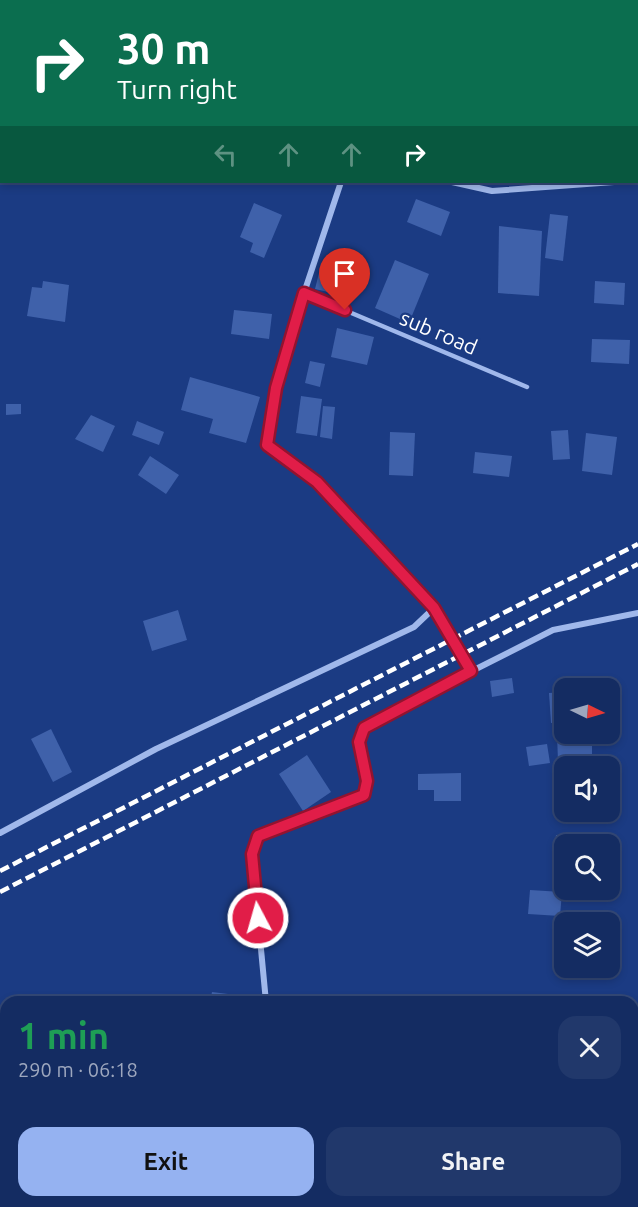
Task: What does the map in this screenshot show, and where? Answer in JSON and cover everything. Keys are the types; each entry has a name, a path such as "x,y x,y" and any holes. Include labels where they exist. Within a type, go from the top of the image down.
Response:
{"street":[{"path":"341,183 304,293 276,388 267,445 317,482 434,608 471,671"},
{"path":"456,183 492,191 600,183"},
{"path":"0,833 156,749 414,627 434,608"},
{"path":"265,996 252,854 258,836 364,795 367,781 359,742 364,728 553,630 638,612"}],"lane":[{"name":"sub road","path":"304,293 527,387"}],"building":[{"path":"416,199 450,212 441,236 407,222"},
{"path":"254,203 282,215 264,258 250,252 253,243 240,237"},
{"path":"550,214 568,216 563,261 545,258"},
{"path":"499,226 542,231 539,296 498,293"},
{"path":"395,260 429,274 409,323 375,308"},
{"path":"320,269 342,274 337,294 315,289"},
{"path":"43,281 69,285 65,322 27,316 32,287 42,288"},
{"path":"595,281 625,283 624,305 594,303"},
{"path":"234,310 272,314 269,339 231,334"},
{"path":"337,328 374,337 367,365 331,357"},
{"path":"592,339 630,340 629,364 591,362"},
{"path":"310,361 325,364 320,387 305,383"},
{"path":"190,377 260,397 246,443 209,433 213,419 181,410"},
{"path":"301,396 322,399 317,436 296,433"},
{"path":"6,404 21,404 21,414 6,415"},
{"path":"323,406 335,407 332,439 320,437"},
{"path":"91,415 115,426 103,452 75,439"},
{"path":"137,421 164,432 159,445 132,435"},
{"path":"568,430 570,459 553,460 551,431"},
{"path":"390,432 415,433 413,476 389,475"},
{"path":"586,433 617,437 612,475 582,471"},
{"path":"475,452 512,456 509,477 473,473"},
{"path":"150,456 179,475 166,494 138,475"},
{"path":"178,610 187,640 152,651 143,621"},
{"path":"512,678 514,693 492,697 490,681"},
{"path":"549,693 554,693 554,723 551,723"},
{"path":"51,729 72,772 53,782 31,739"},
{"path":"547,744 550,763 529,766 526,747"},
{"path":"557,744 592,744 592,756 558,756"},
{"path":"307,755 331,792 303,811 279,774"},
{"path":"461,773 461,801 434,801 434,790 418,790 418,774"},
{"path":"530,890 554,892 554,900 561,900 560,912 554,912 554,916 528,914"},
{"path":"212,992 244,996 211,996"}],"railway":[{"path":"0,871 638,544"},
{"path":"0,892 638,564"}],"route":[{"path":"258,918 252,854 258,836 364,795 367,781 359,742 364,728 471,671 434,608 317,482 267,445 276,388 304,293 345,310"}]}
